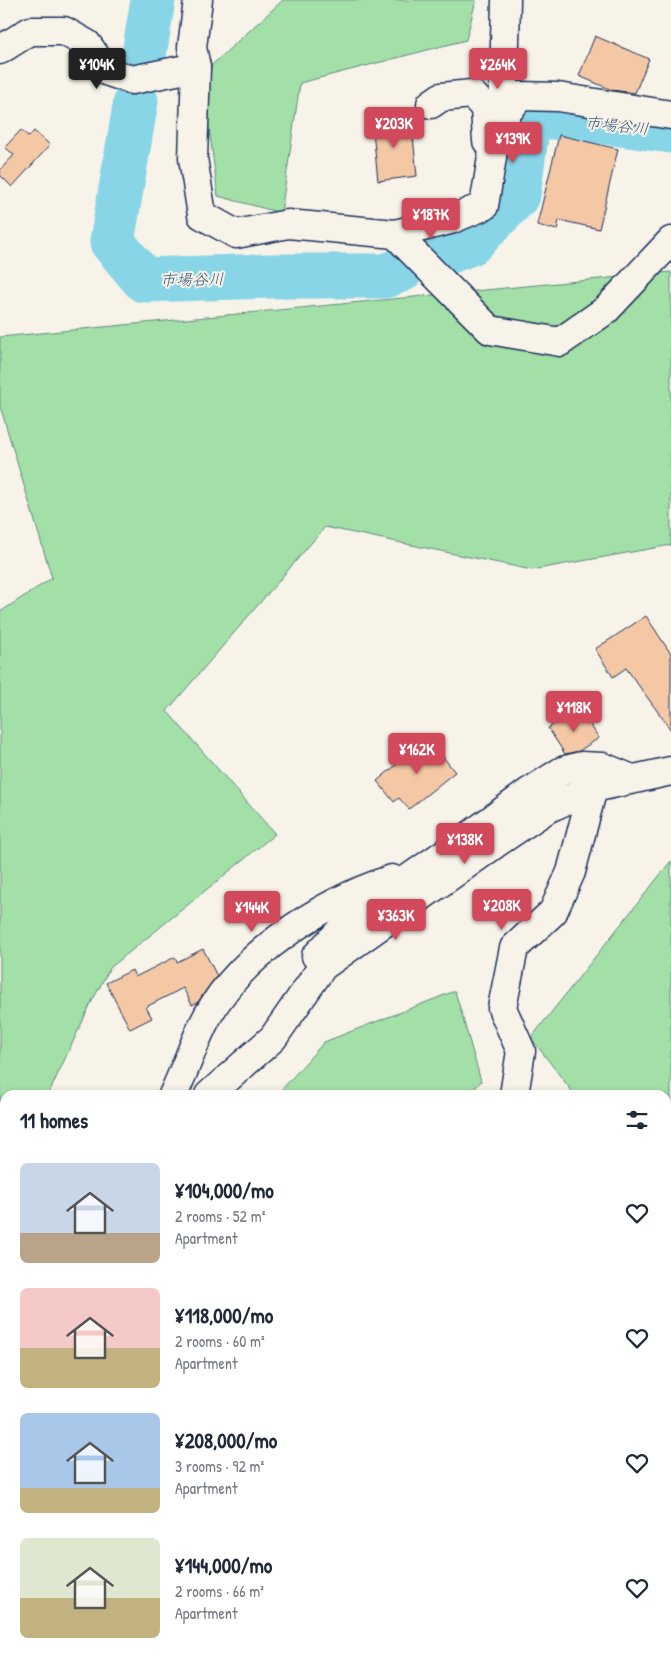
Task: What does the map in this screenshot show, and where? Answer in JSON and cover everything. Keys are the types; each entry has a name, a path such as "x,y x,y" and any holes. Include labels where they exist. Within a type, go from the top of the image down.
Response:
{"street":[{"path":"198,0 192,47 196,67 193,158 202,215 236,234 288,224 395,234 450,220 484,206 504,84 506,0"},
{"path":"0,50 30,31 64,31 87,44 106,71 132,80 196,67"},
{"path":"431,104 442,97 472,94 485,108 489,177"},
{"path":"498,125 520,96 558,97 671,115"},
{"path":"395,234 490,330 560,342 606,310 671,241"},
{"path":"311,984 314,958 344,927 529,792 562,771 580,766 603,767 632,779"},
{"path":"215,1090 274,1038 322,966 495,844 547,809 594,788 671,771"},
{"path":"515,1090 522,1051 502,1008 514,948 554,912 571,872 594,788"},
{"path":"176,1090 203,1024 224,992 248,965 281,936 317,914 368,887 421,869"}],"green space":[{"path":"283,0 476,0 466,40 300,83 281,213 218,196 202,74"},
{"path":"671,272 671,545 532,570 325,527 167,711 275,834 110,968 91,1003 50,1090 0,1090 0,612 52,578 0,406 0,337"},
{"path":"671,861 671,1090 571,1090 531,1038"},
{"path":"455,991 481,1081 473,1090 281,1090 324,1042"}],"building":[{"path":"595,36 649,59 635,93 612,90 579,76"},
{"path":"411,116 417,176 378,181 372,121"},
{"path":"21,130 29,137 34,131 50,145 12,187 0,175 0,170 14,155 5,147"},
{"path":"559,135 618,149 599,229 559,220 557,230 537,225"},
{"path":"646,616 671,654 671,730 626,668 613,677 595,649"},
{"path":"579,708 599,738 579,751 565,754 548,728"},
{"path":"428,738 455,772 409,809 399,798 394,802 377,781"},
{"path":"203,949 217,976 198,1002 192,1005 183,988 146,1007 152,1018 130,1029 106,983 132,970 135,977 175,957 177,962"}],"waterway":[{"name":"市場谷川","path":"144,55 153,0"},
{"name":"市場谷川","path":"136,101 112,242 144,280 271,276 385,276 401,270"},
{"name":"市場谷川","path":"445,253 471,243 518,195 529,115 599,121 671,131"}]}
